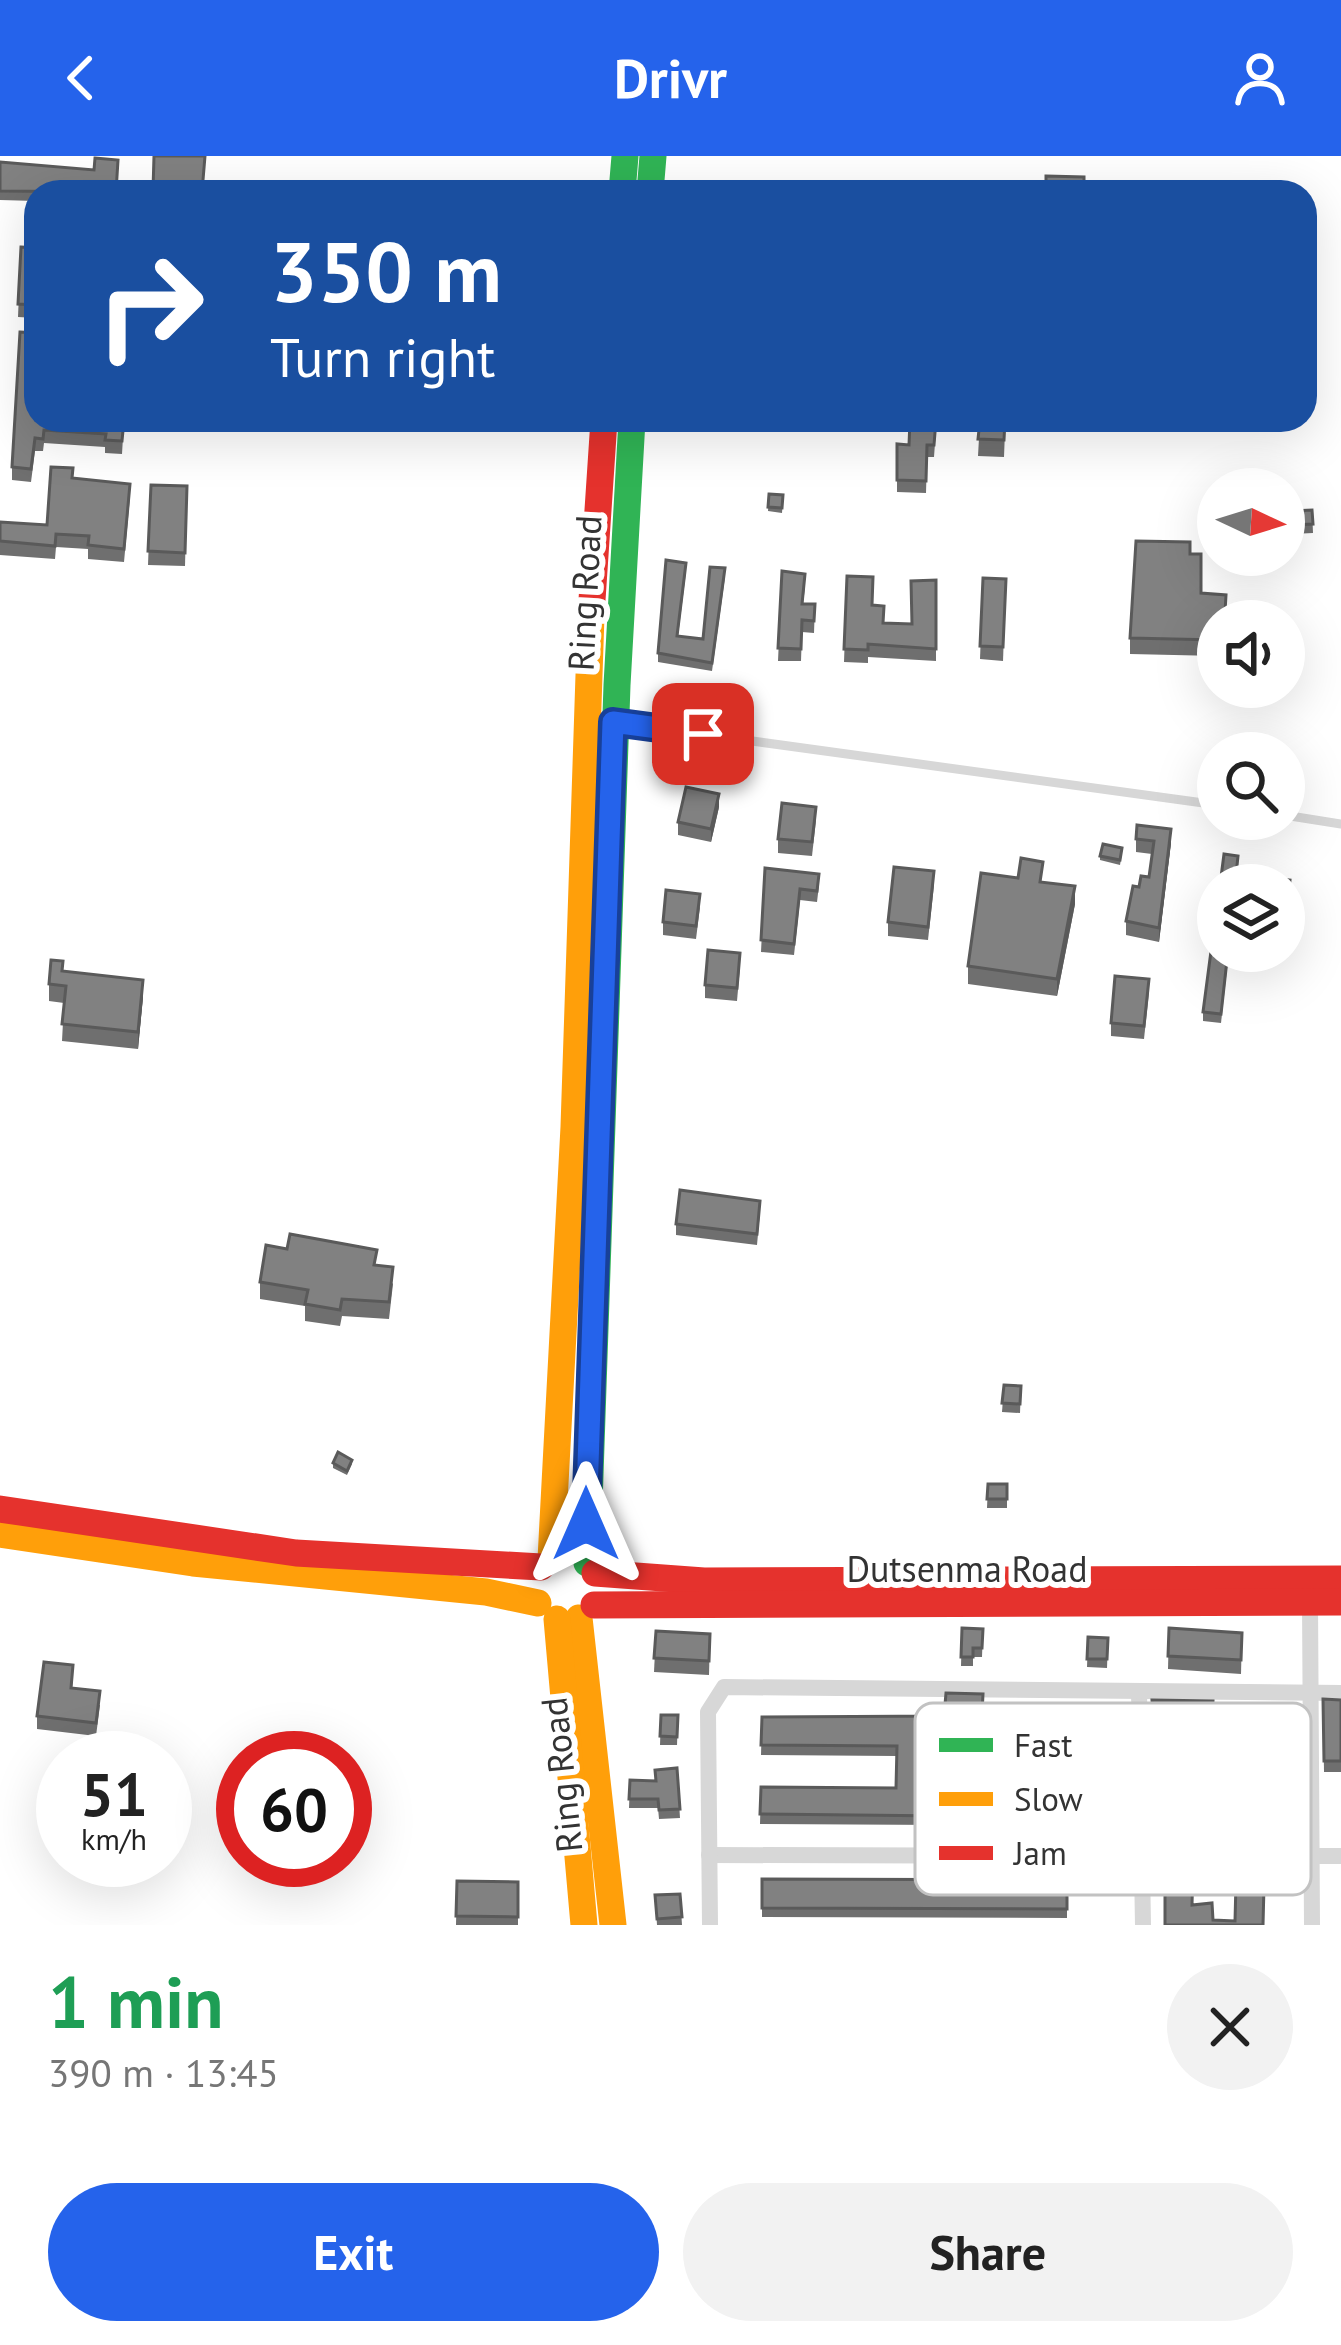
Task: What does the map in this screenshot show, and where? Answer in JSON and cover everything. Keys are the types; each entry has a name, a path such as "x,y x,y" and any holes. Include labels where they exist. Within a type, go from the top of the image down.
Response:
{"main road":[{"path":"584,1925 567,1612 535,1578 546,1563 599,721 604,432"},
{"name":"Ring Road","path":"613,1925 567,1612 591,1568 587,1405 602,1129 599,721 631,432"},
{"path":"0,1509 296,1552 546,1563"},
{"name":"Dutsenma Road","path":"0,1534 214,1566 486,1592 567,1612 1341,1602"},
{"name":"Dutsenma Road","path":"546,1563 563,1556 591,1568 704,1581 1341,1579"}],"street":[{"path":"1310,1602 1312,1925"},
{"path":"710,1925 708,1712 724,1687 1341,1693"},
{"path":"1139,1691 1139,1703"},
{"path":"709,1856 915,1856"},
{"path":"1312,1856 1341,1856"},
{"path":"1143,1895 1143,1925"}],"lane":[{"path":"599,721 1197,803"},
{"path":"1305,818 1341,824"}],"building":[{"path":"154,156 205,156 203,180 153,180"},
{"path":"95,158 118,160 117,180 24,180 24,191 0,191 0,162 94,170"},
{"path":"1046,176 1084,177 1084,180 1046,180"},
{"path":"21,247 24,247 24,304 18,304"},
{"path":"20,332 24,332 24,432 44,432 43,439 35,438 31,469 12,467"},
{"path":"75,432 123,432 122,441 105,440 106,434"},
{"path":"910,432 935,432 934,445 927,445 926,481 897,480 897,444 909,445"},
{"path":"979,432 1004,432 1004,440 978,439"},
{"path":"51,467 73,468 72,478 130,484 124,549 88,545 89,536 56,534 55,546 0,541 0,522 47,525"},
{"path":"151,485 187,486 185,553 148,551"},
{"path":"769,494 783,495 782,508 768,507"},
{"path":"1305,510 1312,510 1313,524 1305,524"},
{"path":"1136,541 1190,542 1190,554 1197,554 1201,593 1226,595 1226,600 1197,600 1197,640 1130,638"},
{"path":"666,560 686,563 677,636 703,639 710,567 725,568 712,663 658,653"},
{"path":"782,571 805,574 802,604 815,604 814,621 802,620 801,649 778,648"},
{"path":"847,576 873,577 872,605 884,606 883,623 912,624 911,581 936,580 936,649 868,644 868,650 844,649"},
{"path":"983,578 1006,579 1003,647 980,646"},
{"path":"686,787 719,794 711,829 678,822"},
{"path":"782,803 816,807 812,842 778,839"},
{"path":"1137,825 1171,829 1159,928 1126,921 1133,886 1139,887 1141,876 1149,877 1154,841 1136,839"},
{"path":"1103,844 1122,848 1120,860 1100,856"},
{"path":"1224,854 1238,856 1237,864 1223,864"},
{"path":"1021,858 1043,862 1040,882 1075,886 1057,979 968,966 981,873 1018,878"},
{"path":"894,867 934,871 928,927 888,922"},
{"path":"765,868 819,874 817,891 800,889 794,944 761,940"},
{"path":"666,890 700,894 696,926 663,922"},
{"path":"708,950 740,953 737,988 705,985"},
{"path":"51,960 63,961 62,971 143,980 138,1032 62,1024 66,986 49,984"},
{"path":"1208,972 1226,972 1221,1014 1203,1012"},
{"path":"1115,976 1149,979 1144,1026 1111,1023"},
{"path":"680,1190 760,1201 757,1234 676,1224"},
{"path":"290,1234 377,1250 374,1265 393,1267 389,1302 342,1299 340,1310 305,1304 308,1290 260,1282 266,1245 287,1249"},
{"path":"1004,1385 1021,1386 1020,1404 1002,1403"},
{"path":"338,1452 352,1460 347,1471 333,1463"},
{"path":"988,1484 1007,1484 1007,1499 987,1499"},
{"path":"962,1628 983,1629 982,1648 973,1648 973,1657 961,1657"},
{"path":"1169,1628 1242,1633 1241,1660 1168,1656"},
{"path":"656,1631 710,1634 709,1661 654,1658"},
{"path":"1088,1637 1108,1638 1107,1659 1087,1659"},
{"path":"44,1662 73,1665 71,1688 100,1691 96,1723 37,1716"},
{"path":"946,1693 983,1694 983,1703 945,1703"},
{"path":"1323,1699 1341,1700 1341,1761 1324,1761"},
{"path":"1152,1700 1213,1701 1213,1703"},
{"path":"661,1715 678,1715 677,1737 660,1736"},
{"path":"915,1716 915,1816 760,1814 761,1787 896,1788 897,1746 761,1745 762,1717"},
{"path":"677,1768 680,1809 659,1810 658,1799 629,1799 630,1780 656,1781 655,1770"},
{"path":"762,1879 915,1880 915,1895 1067,1895 1067,1909 762,1908"},
{"path":"457,1881 518,1882 518,1917 456,1916"},
{"path":"680,1894 682,1917 657,1919 655,1895"},
{"path":"1165,1895 1192,1895 1192,1905 1212,1903 1213,1920 1235,1921 1236,1895 1264,1895 1263,1925 1165,1925"}],"traffic: fast":[{"path":"623,180 625,156"},
{"path":"651,180 653,156"},
{"path":"587,1563 617,685 631,432"}],"traffic: slow":[{"path":"551,1559 574,1127 591,615"},
{"path":"0,1534 193,1563 486,1592 538,1603"},
{"path":"579,1618 613,1925"},
{"path":"557,1619 584,1925"}],"traffic: jam":[{"path":"591,615 603,432"},
{"path":"0,1509 296,1553 541,1567"},
{"path":"595,1573 704,1581 1341,1579"},
{"path":"594,1605 1341,1602"}],"route":[{"path":"586,1524 613,722 703,734"}]}
